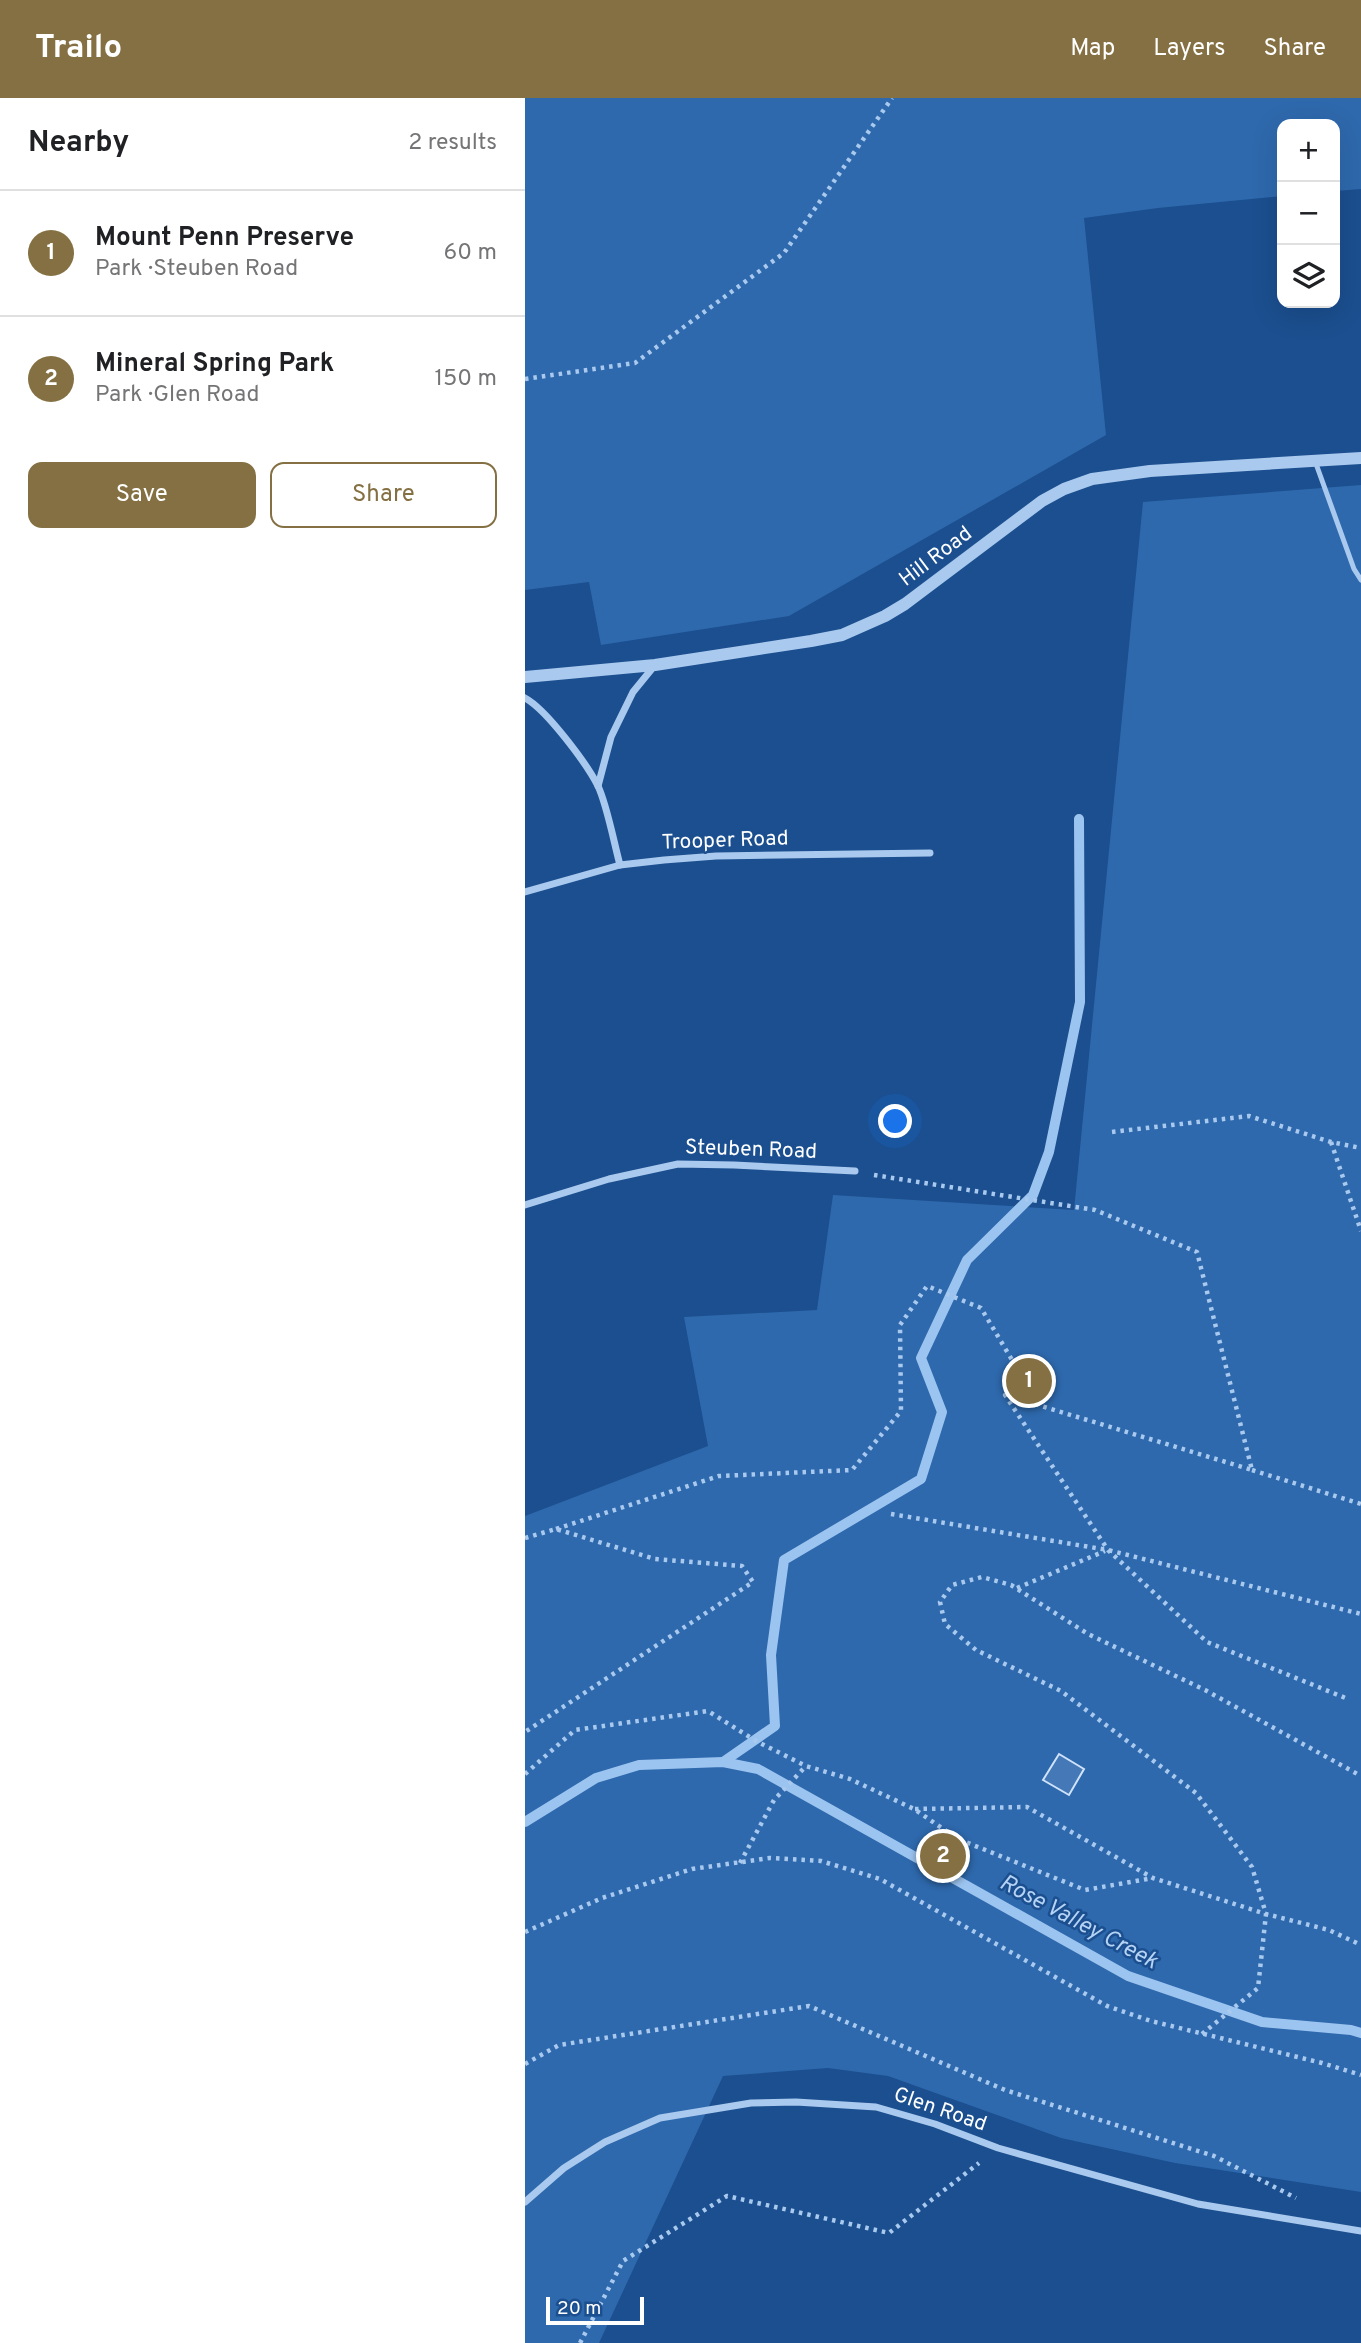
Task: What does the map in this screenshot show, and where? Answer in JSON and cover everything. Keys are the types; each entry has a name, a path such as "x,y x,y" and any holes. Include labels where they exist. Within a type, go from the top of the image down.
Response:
{"street":[{"name":"Hill Road","path":"525,677 655,665 842,635 905,604 1042,501 1091,479 1150,471 1361,458"},
{"path":"598,786 611,737 633,692 655,665"},
{"path":"525,698 560,731 598,786 620,865"},
{"name":"Trooper Road","path":"525,892 620,865 716,856 930,853"},
{"name":"Steuben Road","path":"525,1205 609,1179 678,1164 734,1164 855,1171"},
{"name":"Glen Road","path":"525,2202 564,2168 637,2126 684,2112 751,2103 796,2102 876,2107 935,2124 998,2148 1198,2204 1361,2231"}],"lane":[{"path":"1315,461 1354,569 1361,580"}],"path":[{"path":"525,379 635,363 784,253 892,98"},
{"path":"1112,1132 1249,1116 1331,1142 1361,1148"},
{"path":"1331,1142 1361,1231"},
{"path":"855,1171 1095,1210 1197,1252 1252,1471"},
{"path":"525,1538 719,1476 852,1470 901,1411 900,1325 927,1286 981,1308 1039,1406"},
{"path":"1348,1699 1207,1642 1108,1550 1005,1395 1361,1504"},
{"path":"891,1514 1108,1550 1361,1614"},
{"path":"525,1732 753,1583 742,1566 655,1559 557,1529"},
{"path":"1016,1588 1108,1550"},
{"path":"1202,2034 1258,1988 1266,1914 1252,1867 1196,1793 1061,1692 976,1650 945,1624 940,1602 952,1586 982,1577 1016,1588 1088,1634 1205,1690 1361,1776"},
{"path":"525,1774 575,1730 708,1711 757,1741 806,1766 850,1779 914,1809 958,1839 1085,1890 1153,1878"},
{"path":"740,1863 774,1800 806,1766"},
{"path":"914,1809 1027,1807 1153,1878 1266,1914 1329,1930 1361,1945"},
{"path":"525,1932 603,1898 692,1869 770,1858 821,1861 880,1879 1107,2006 1151,2021 1361,2075"},
{"path":"525,2064 559,2045 809,2006 1005,2090 1214,2156 1299,2200"},
{"path":"580,2343 623,2261 727,2196 889,2233 998,2148"}],"shaded area":[{"path":"525,98 1361,98 1361,189 1340,191 1340,119 1277,119 1277,196 1084,218 1106,435 789,616 601,645 589,582 525,590"},
{"path":"1361,485 1361,2192 1175,2163 1061,2138 888,2076 828,2068 723,2076 599,2343 525,2343 525,1516 708,1446 684,1317 817,1310 833,1195 1074,1210 1143,502"}],"building":[{"path":"1059,1754 1084,1769 1069,1795 1043,1780"}],"waterway":[{"path":"723,1762 775,1726 771,1655 784,1560 921,1479 942,1412 921,1358 967,1260 1033,1195 1049,1152 1080,1002 1079,819"},
{"name":"Rose Valley Creek","path":"525,1822 596,1778 639,1765 723,1762 758,1769 1128,1976 1262,2022 1361,2033"}],"place":[{"name":"Mount Penn Preserve","path":"1029,1381"},
{"name":"Mineral Spring Park","path":"943,1856"}]}
